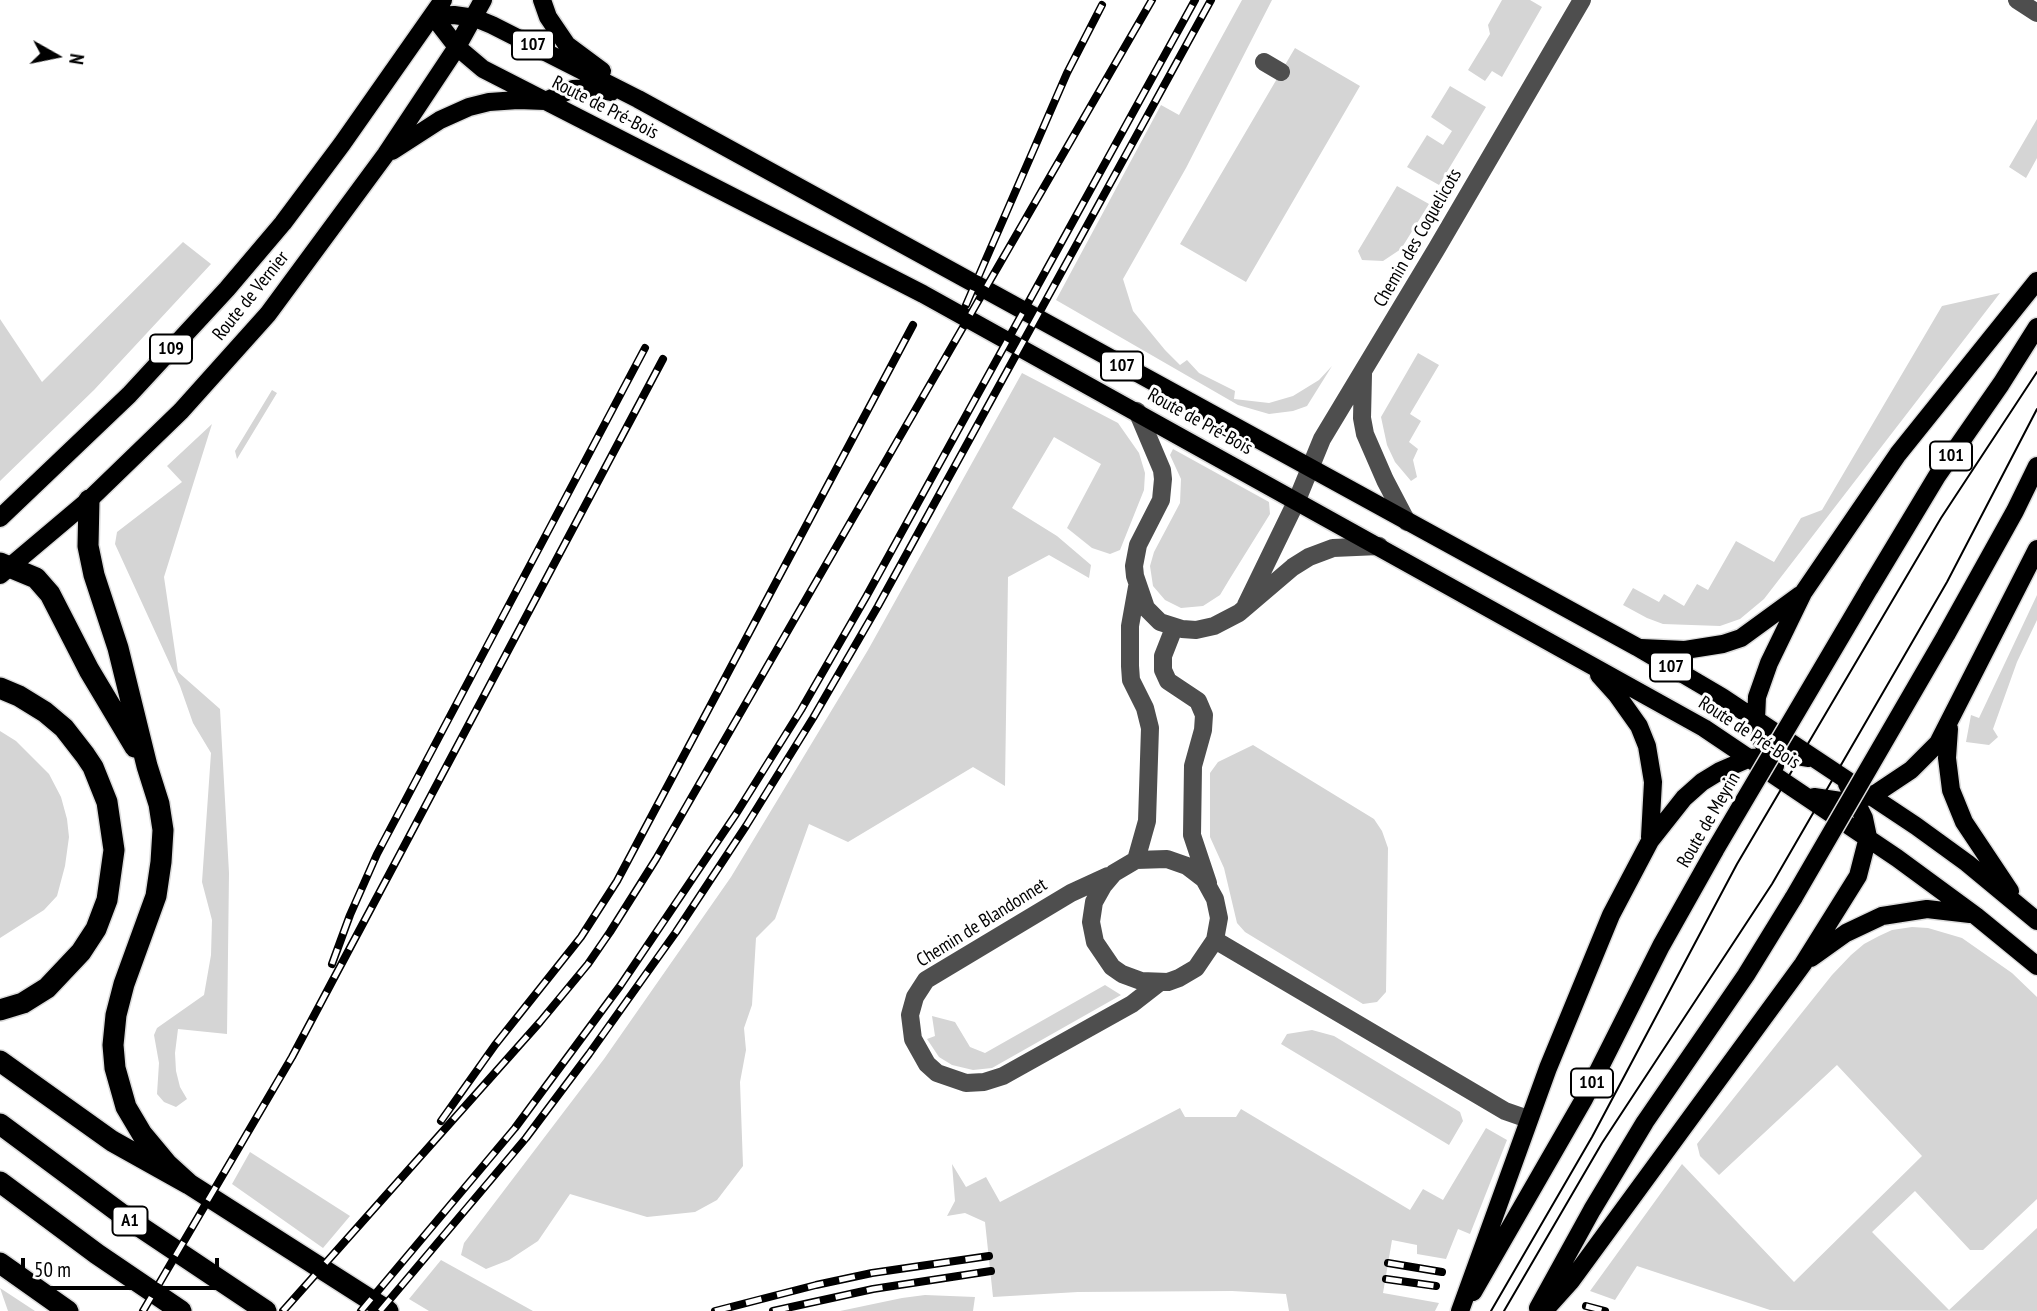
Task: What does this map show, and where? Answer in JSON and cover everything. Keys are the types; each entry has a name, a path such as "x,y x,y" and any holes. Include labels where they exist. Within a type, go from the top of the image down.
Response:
{"highway":[{"path":"89,500 88,545 94,575 118,648 162,818 162,862 152,908 120,999 114,1030 113,1056 117,1082 126,1107 142,1134 188,1184"},
{"path":"4,568 36,578 50,594 89,670 147,766"},
{"path":"0,688 45,712 64,728 85,755 93,767 107,802 114,850 107,900 96,929 81,952 47,988 23,1003 0,1010"},
{"path":"0,1060 112,1141 188,1184 388,1311"},
{"name":"A1","path":"0,1124 124,1216 266,1311"},
{"name":"A1","path":"0,1182 97,1254 181,1311"},
{"path":"0,1261 68,1311"}],"main road":[{"name":"Route de Vernier","path":"0,518 129,395 227,289 283,223 443,0"},
{"name":"Route de Vernier","path":"4,568 89,500 181,411 268,314 384,156 457,47 483,0"},
{"path":"542,0 548,17 568,45 638,99"},
{"name":"Route de Pré-Bois","path":"433,16 475,18 503,29 638,99 1637,647 1756,720 1829,768 1864,798 1968,863 2037,921"},
{"name":"Route de Pré-Bois","path":"433,16 457,47 483,69 923,294 1759,758 1796,789 1868,837 1976,916 2037,965"},
{"path":"384,156 440,120 469,107 489,102 545,101 573,89 591,88 638,99"},
{"path":"1759,758 1756,720 1762,679 1803,593 1898,454 2037,281"},
{"name":"Route de Meyrin","path":"1461,1311 1492,1263 1584,1099 1661,946 1715,850 1937,476 2037,327"},
{"path":"1536,1311 1644,1122 1746,975 1794,897 1946,635 2037,466"},
{"path":"1796,789 1821,800 1864,798 1911,770 1938,743 2037,549"},
{"path":"1637,647 1685,650 1732,641 1741,638 1803,593"},
{"path":"1587,662 1617,695 1639,726 1647,746 1653,782 1650,841"},
{"path":"1951,719 1947,758 1951,790 1964,822 2020,906"},
{"path":"1461,1311 1528,1119 1611,915 1650,841 1671,813 1702,782 1720,771 1759,758 1791,755 1808,758 1829,768"},
{"path":"1544,1311 1571,1281 1803,964 1858,877 1868,837 1864,798"},
{"path":"1803,964 1846,933 1882,916 1927,909 1976,916"}],"street":[{"name":"Chemin des Coquelicots","path":"1297,500 1322,439 1582,0"},
{"path":"2017,0 2037,13"},
{"path":"1264,62 1280,72"},
{"path":"1363,373 1364,434 1407,522"},
{"path":"1137,411 1163,479 1161,500 1138,545 1134,566 1137,587 1146,608 1160,622 1174,628 1205,630 1222,623 1293,566 1319,551 1379,546"},
{"path":"1246,605 1297,500"},
{"path":"1137,587 1130,626 1130,680 1145,708 1150,728 1147,821 1136,860 1157,858 1177,862 1187,866 1209,886"},
{"path":"1174,628 1163,656 1163,670 1168,681 1198,701 1204,715 1203,730 1193,766 1192,835 1219,918 1215,940 1505,1111 1528,1119"},
{"name":"Chemin de Blandonnet","path":"1136,860 1072,893 926,980 915,997 910,1015 913,1040 927,1064 937,1073 966,1083 984,1082 1003,1076 1132,1004 1159,983"},
{"name":"Chemin de Blandonnet","path":"1114,873 1102,886 1092,909 1091,922 1095,942 1105,960 1122,974 1141,981 1159,983 1179,978 1196,968 1215,940"}],"shaded area":[{"path":"1242,0 1272,0 1186,168 1123,279 1133,311 1165,350 1180,365 1187,360 1199,373 1235,391 1234,399 1269,403 1293,396 1319,380 1332,366 1307,406 1269,414 1238,405 1056,300 1161,105 1179,115"},
{"path":"1502,0 1530,0 1542,7 1502,77 1492,71 1485,81 1468,70 1490,34 1488,25"},
{"path":"1295,48 1360,86 1246,282 1180,244"},
{"path":"1450,86 1486,107 1439,185 1407,167 1427,135 1443,145 1452,131 1431,117"},
{"path":"2037,119 2037,158 2026,178 2009,167"},
{"path":"1397,186 1429,204 1401,249 1383,261 1362,260 1358,251"},
{"path":"183,242 211,264 94,390 0,481 0,319 42,382"},
{"path":"2000,293 1764,599 1740,619 1720,626 1663,624 1623,605 1633,588 1659,602 1664,594 1684,606 1697,584 1708,590 1736,541 1774,562 1801,518 1822,510 1942,306"},
{"path":"1418,353 1439,365 1410,414 1421,421 1409,442 1418,449 1413,460 1417,477 1411,481 1395,462 1387,445 1381,417"},
{"path":"1022,373 1118,423 1139,453 1145,473 1144,490 1120,550 1110,554 1092,548 1067,528 1101,464 1054,437 1012,508 1057,536 1091,565 1089,578 1049,555 1008,577 1005,786 973,767 848,842 809,824 775,919 756,938 752,1005 744,1028 746,1050 740,1082 743,1166 717,1200 695,1212 647,1217 570,1194 538,1241 509,1260 486,1269 461,1255 464,1243 604,1059 731,877 868,650"},
{"path":"272,390 277,393 237,459 235,451"},
{"path":"212,424 164,577 178,672 220,709 229,873 227,1034 178,1029 176,1071 180,1087 187,1099 176,1107 164,1102 157,1094 159,1063 154,1035 157,1028 204,995 211,955 212,920 202,882 211,753 193,723 180,686 115,544 117,532 182,482 167,466"},
{"path":"1173,449 1269,502 1270,514 1220,595 1203,606 1181,608 1165,600 1153,586 1150,566 1154,552 1180,503 1181,479 1170,455"},
{"path":"2037,595 2037,620 2017,662 1993,729 1998,737 1989,745 1966,742 1971,715 1979,718"},
{"path":"0,731 16,741 49,774 61,797 69,837 57,896 44,910 0,938"},
{"path":"1253,745 1374,819 1382,831 1388,848 1386,992 1377,1002 1363,1004 1245,932 1237,923 1224,868 1210,837 1210,773 1218,762"},
{"path":"1928,928 1962,938 2012,973 2037,997 2037,1199 1983,1250 1970,1250 1915,1191 1872,1232 1949,1310 2037,1228 2037,1311 1770,1310 1637,1266 1615,1300 1590,1291 1682,1164 1794,1282 1922,1156 1837,1065 1719,1175 1700,1156 1697,1144 1851,955 1864,944 1892,930"},
{"path":"1105,985 1121,995 992,1068 973,1070 952,1065 939,1057 927,1039 935,1036 932,1016 955,1022 970,1047 985,1053"},
{"path":"1312,1030 1334,1036 1460,1112 1463,1121 1449,1145 1281,1044 1287,1034"},
{"path":"1180,1108 1185,1117 1236,1117 1241,1109 1410,1210 1423,1189 1443,1200 1486,1128 1507,1140 1470,1234 1458,1229 1446,1259 1417,1254 1417,1245 1392,1240 1383,1293 1439,1303 1435,1311 1289,1311 1286,1294 1232,1291 1078,1292 993,1297 985,1222 965,1213 947,1216 955,1201 952,1164 966,1187 986,1177 1000,1202"},
{"path":"250,1152 350,1216 323,1248 232,1184"},
{"path":"441,1260 533,1311 429,1311 409,1299"},
{"path":"0,1288 35,1311 8,1311"},
{"path":"925,1295 975,1297 973,1311 840,1311 902,1298"}],"tram line":[{"path":"1491,1311 1592,1137 1737,864 1941,518 2037,372"},
{"path":"1504,1311 1602,1143 1772,884 1947,582 2037,409"}],"railway":[{"path":"283,1311 540,1022 588,964 610,932 656,859 1152,0"},
{"path":"361,1311 515,1128 620,986 736,814 801,710 866,597 1195,0"},
{"path":"380,1311 526,1138 676,932 746,826 878,606 1211,0"},
{"path":"966,305 1067,73 1102,5"},
{"path":"441,1121 495,1045 581,937 617,881 913,325"},
{"path":"332,964 377,854 645,348"},
{"path":"143,1311 292,1057 663,359"},
{"path":"715,1311 872,1273 989,1256"},
{"path":"1388,1263 1442,1272"},
{"path":"773,1311 873,1289 991,1271"},
{"path":"1386,1279 1436,1286"},
{"path":"1586,1306 1605,1311"}]}
